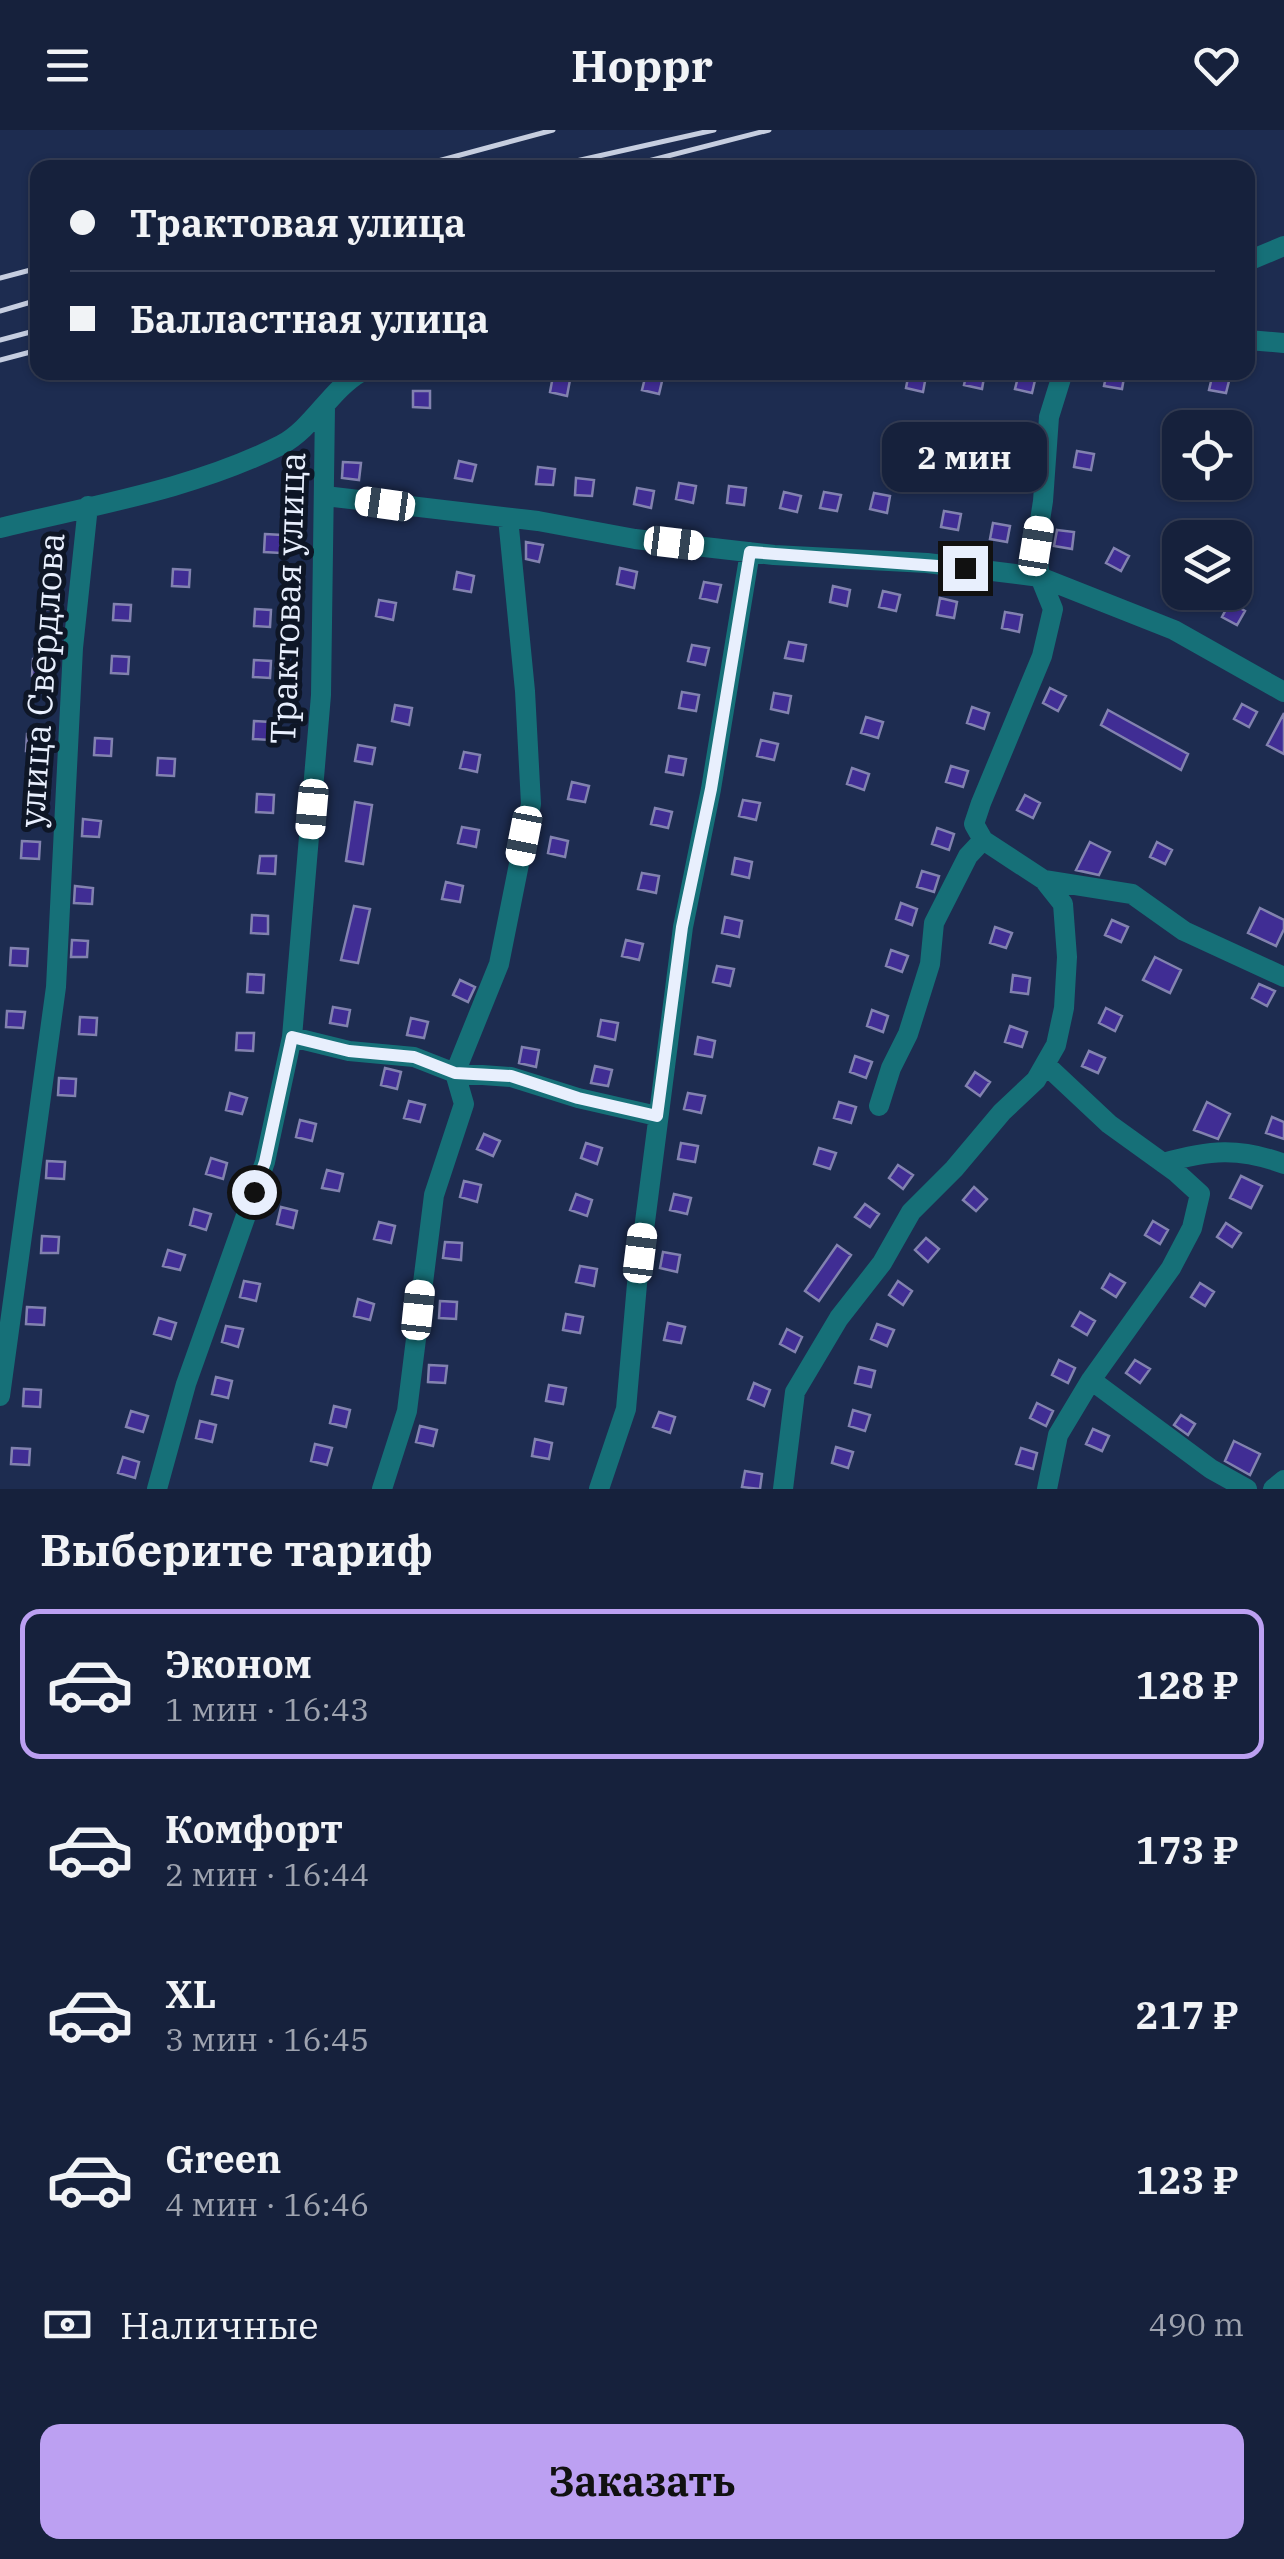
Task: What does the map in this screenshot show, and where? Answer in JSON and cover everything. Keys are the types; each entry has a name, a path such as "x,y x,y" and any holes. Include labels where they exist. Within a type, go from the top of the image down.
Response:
{"street":[{"path":"1255,258 1284,246"},
{"path":"1255,341 1284,343"},
{"path":"0,528 186,483 247,459 285,443 353,380"},
{"path":"783,1489 795,1392 839,1318 882,1264 911,1212 1036,1080 1056,1045 1064,1008 1067,957 1063,904 1044,880 983,840 974,824 1042,656 1053,609 1040,577 1036,546 1049,417 1061,380"},
{"name":"Трактовая улица","path":"157,1489 186,1384 265,1162 292,1037 321,695 325,407"},
{"path":"325,496 508,518 635,539 1040,577 1174,630 1284,692"},
{"name":"улица Свердлова","path":"0,1396 56,986 72,648 88,506"},
{"path":"382,1489 407,1411 434,1195 464,1104 455,1073 499,964 531,804 508,518"},
{"path":"599,1489 626,1409 636,1284 682,927 711,789 750,552"},
{"path":"879,1106 930,964 934,923 968,856 983,840"},
{"path":"1044,880 1132,894 1184,931 1284,977"},
{"path":"292,1037 349,1051 414,1057 455,1073 511,1076 578,1098 657,1116"},
{"path":"1045,1064 1109,1124 1200,1194 1192,1228 1172,1268 1091,1380 1058,1435 1047,1489"},
{"path":"1163,1163 1205,1151 1255,1153 1284,1164"},
{"path":"1091,1380 1211,1469 1247,1489"},
{"path":"1273,1489 1284,1480"}],"building":[{"path":"552,380 570,380 567,396 550,392"},
{"path":"644,380 662,380 659,394 642,390"},
{"path":"908,380 925,380 923,392 906,388"},
{"path":"965,380 984,380 982,389 964,385"},
{"path":"1017,380 1035,380 1032,393 1015,389"},
{"path":"1105,380 1124,380 1122,389 1104,386"},
{"path":"1211,380 1229,380 1226,393 1209,390"},
{"path":"413,391 430,391 430,408 413,407"},
{"path":"1077,451 1094,454 1091,470 1074,467"},
{"path":"459,461 476,465 472,481 455,478"},
{"path":"343,462 361,463 359,480 342,478"},
{"path":"538,467 555,469 553,485 536,484"},
{"path":"576,478 594,480 592,496 575,495"},
{"path":"679,483 696,486 693,503 676,499"},
{"path":"729,486 746,488 744,505 727,503"},
{"path":"637,488 654,491 651,508 634,504"},
{"path":"784,492 801,496 797,512 780,508"},
{"path":"824,492 841,495 837,511 820,508"},
{"path":"874,493 890,496 887,513 870,509"},
{"path":"944,511 961,514 958,530 941,527"},
{"path":"993,523 1010,526 1007,542 990,539"},
{"path":"1057,530 1074,532 1072,549 1054,546"},
{"path":"265,534 282,535 281,553 264,552"},
{"path":"526,542 543,545 539,562 526,559"},
{"path":"1114,548 1129,556 1121,571 1106,563"},
{"path":"620,568 637,572 634,588 617,584"},
{"path":"173,569 190,570 189,587 172,586"},
{"path":"457,572 474,576 471,592 454,589"},
{"path":"704,582 721,585 717,602 700,598"},
{"path":"833,586 850,590 847,606 830,602"},
{"path":"883,591 900,595 896,611 879,607"},
{"path":"61,592 61,609 44,610 43,593"},
{"path":"940,598 957,602 954,618 937,615"},
{"path":"379,600 396,603 393,620 376,616"},
{"path":"114,604 131,605 130,621 113,620"},
{"path":"255,609 271,610 270,627 254,626"},
{"path":"1226,610 1245,611 1237,625 1222,617"},
{"path":"1005,612 1022,615 1019,632 1002,628"},
{"path":"789,642 806,645 803,661 785,658"},
{"path":"692,645 709,648 705,665 688,661"},
{"path":"112,656 129,657 128,674 111,673"},
{"path":"33,659 51,660 50,677 32,676"},
{"path":"254,660 271,661 270,678 253,677"},
{"path":"1050,688 1066,696 1058,711 1043,703"},
{"path":"682,692 699,695 696,711 679,708"},
{"path":"774,693 791,696 788,713 771,709"},
{"path":"1242,704 1257,712 1249,727 1234,719"},
{"path":"395,705 412,708 409,725 392,721"},
{"path":"972,707 989,713 984,729 967,723"},
{"path":"1108,710 1188,754 1181,770 1101,725"},
{"path":"1284,713 1284,754 1267,745"},
{"path":"866,717 883,722 878,738 861,733"},
{"path":"254,721 271,722 270,740 253,739"},
{"path":"27,734 45,735 44,752 26,751"},
{"path":"95,738 112,739 111,756 94,755"},
{"path":"761,740 778,744 774,760 757,756"},
{"path":"358,745 375,748 372,764 355,761"},
{"path":"464,752 480,755 477,772 460,768"},
{"path":"669,756 686,759 683,775 666,772"},
{"path":"158,758 175,759 174,776 157,775"},
{"path":"951,766 968,771 963,787 946,782"},
{"path":"852,768 869,774 864,790 847,784"},
{"path":"572,782 589,786 585,802 568,799"},
{"path":"28,791 45,792 44,809 26,808"},
{"path":"257,794 274,795 273,813 256,812"},
{"path":"1025,795 1040,803 1033,818 1017,810"},
{"path":"743,800 760,803 756,820 739,816"},
{"path":"355,802 372,805 363,864 346,861"},
{"path":"655,808 672,812 668,828 651,824"},
{"path":"83,819 101,821 99,837 82,836"},
{"path":"462,827 479,830 476,847 458,843"},
{"path":"937,828 954,834 949,850 932,844"},
{"path":"551,837 568,841 565,857 548,853"},
{"path":"22,841 40,842 39,859 21,858"},
{"path":"1090,842 1110,852 1099,875 1076,870"},
{"path":"1157,842 1172,850 1165,864 1150,857"},
{"path":"260,856 276,856 275,874 258,873"},
{"path":"735,858 752,862 749,878 732,874"},
{"path":"922,871 939,876 934,892 917,887"},
{"path":"642,873 659,876 656,893 638,889"},
{"path":"446,882 463,886 460,902 442,899"},
{"path":"75,886 93,888 92,904 74,903"},
{"path":"901,903 917,909 912,925 896,919"},
{"path":"354,906 370,909 358,963 341,960"},
{"path":"1260,908 1284,920 1276,946 1248,933"},
{"path":"252,915 268,916 268,934 251,933"},
{"path":"725,917 742,921 739,937 722,933"},
{"path":"1112,920 1128,927 1121,942 1105,935"},
{"path":"995,927 1012,933 1006,948 990,943"},
{"path":"72,940 88,941 87,957 71,957"},
{"path":"626,940 643,944 639,960 622,956"},
{"path":"11,948 28,949 27,966 10,965"},
{"path":"891,950 908,956 902,972 886,966"},
{"path":"1155,957 1181,970 1170,993 1143,980"},
{"path":"717,966 734,969 730,986 713,982"},
{"path":"248,974 264,975 263,993 247,992"},
{"path":"1013,975 1030,978 1028,994 1011,992"},
{"path":"460,980 475,987 468,1002 453,995"},
{"path":"1259,984 1275,991 1267,1006 1252,998"},
{"path":"333,1007 350,1010 347,1026 330,1023"},
{"path":"1106,1008 1122,1016 1115,1031 1099,1023"},
{"path":"872,1010 888,1016 883,1032 867,1026"},
{"path":"7,1011 25,1012 23,1028 6,1027"},
{"path":"80,1017 97,1018 96,1035 79,1034"},
{"path":"411,1018 428,1022 424,1038 407,1035"},
{"path":"601,1020 618,1023 615,1040 598,1036"},
{"path":"1010,1026 1027,1032 1022,1047 1005,1042"},
{"path":"237,1033 254,1033 253,1051 236,1050"},
{"path":"698,1037 715,1041 712,1057 695,1054"},
{"path":"522,1047 539,1050 536,1067 519,1063"},
{"path":"1089,1051 1105,1058 1098,1073 1082,1066"},
{"path":"855,1056 872,1062 866,1078 850,1072"},
{"path":"595,1066 612,1070 608,1086 591,1083"},
{"path":"385,1068 401,1072 397,1089 381,1085"},
{"path":"975,1072 990,1082 980,1096 966,1086"},
{"path":"59,1078 76,1079 75,1096 58,1095"},
{"path":"230,1093 247,1098 242,1114 226,1110"},
{"path":"688,1093 705,1096 701,1113 684,1109"},
{"path":"409,1101 425,1105 420,1122 404,1118"},
{"path":"839,1102 856,1107 851,1123 834,1118"},
{"path":"1207,1102 1230,1114 1218,1139 1194,1130"},
{"path":"1272,1117 1284,1122 1284,1139 1266,1133"},
{"path":"300,1120 316,1124 312,1141 296,1137"},
{"path":"484,1134 500,1141 493,1156 477,1149"},
{"path":"586,1143 602,1148 597,1164 581,1158"},
{"path":"681,1143 698,1146 695,1162 678,1159"},
{"path":"819,1148 836,1153 830,1169 814,1164"},
{"path":"211,1158 227,1163 223,1179 206,1174"},
{"path":"47,1161 65,1162 64,1179 46,1178"},
{"path":"898,1165 913,1175 903,1189 889,1178"},
{"path":"327,1170 343,1174 339,1191 322,1188"},
{"path":"1241,1176 1262,1186 1251,1208 1230,1198"},
{"path":"464,1181 481,1185 477,1202 460,1197"},
{"path":"974,1187 987,1199 976,1211 963,1200"},
{"path":"576,1194 592,1200 587,1216 570,1210"},
{"path":"674,1194 691,1198 687,1214 670,1210"},
{"path":"865,1204 879,1214 870,1227 855,1217"},
{"path":"281,1207 297,1211 293,1228 277,1224"},
{"path":"194,1209 211,1214 206,1230 190,1225"},
{"path":"1153,1221 1168,1230 1160,1244 1145,1235"},
{"path":"379,1222 395,1226 391,1243 374,1239"},
{"path":"1226,1223 1241,1233 1232,1247 1217,1237"},
{"path":"42,1236 59,1237 58,1253 41,1253"},
{"path":"926,1238 939,1249 928,1262 915,1250"},
{"path":"445,1242 462,1243 461,1260 443,1258"},
{"path":"837,1245 851,1255 819,1301 805,1291"},
{"path":"168,1250 185,1255 180,1270 163,1266"},
{"path":"663,1252 680,1255 677,1272 660,1268"},
{"path":"580,1266 597,1269 594,1286 576,1282"},
{"path":"1110,1274 1125,1283 1116,1297 1102,1288"},
{"path":"244,1281 260,1284 256,1301 240,1297"},
{"path":"898,1281 912,1291 903,1305 889,1295"},
{"path":"1200,1283 1214,1292 1205,1306 1191,1297"},
{"path":"358,1299 374,1304 370,1320 354,1316"},
{"path":"440,1301 457,1302 456,1319 439,1318"},
{"path":"27,1307 45,1308 44,1325 26,1324"},
{"path":"1080,1312 1095,1321 1087,1335 1072,1326"},
{"path":"566,1314 583,1317 580,1333 563,1330"},
{"path":"159,1318 176,1323 171,1339 154,1334"},
{"path":"668,1323 685,1327 681,1343 664,1340"},
{"path":"877,1324 894,1330 887,1346 871,1339"},
{"path":"226,1326 243,1329 238,1347 222,1342"},
{"path":"787,1329 802,1337 795,1352 780,1344"},
{"path":"1059,1360 1075,1368 1068,1383 1052,1375"},
{"path":"1135,1360 1150,1369 1140,1383 1126,1373"},
{"path":"429,1365 447,1366 445,1383 428,1382"},
{"path":"859,1367 875,1371 871,1387 855,1383"},
{"path":"216,1377 232,1381 228,1398 212,1394"},
{"path":"754,1383 770,1390 764,1406 748,1399"},
{"path":"549,1385 566,1388 563,1404 546,1401"},
{"path":"24,1389 41,1390 40,1407 23,1406"},
{"path":"1037,1403 1053,1411 1046,1426 1030,1418"},
{"path":"334,1406 350,1410 346,1427 330,1423"},
{"path":"853,1410 870,1415 865,1431 849,1426"},
{"path":"131,1411 148,1416 143,1432 126,1427"},
{"path":"659,1412 675,1417 670,1433 653,1427"},
{"path":"1181,1415 1195,1424 1188,1435 1174,1425"},
{"path":"200,1421 216,1425 212,1442 196,1438"},
{"path":"420,1426 437,1430 433,1446 416,1442"},
{"path":"1093,1429 1109,1436 1102,1451 1086,1444"},
{"path":"535,1439 552,1443 549,1459 532,1456"},
{"path":"1234,1441 1260,1454 1250,1475 1225,1461"},
{"path":"315,1444 332,1448 327,1465 311,1461"},
{"path":"836,1447 853,1452 848,1468 832,1463"},
{"path":"12,1448 30,1449 29,1465 11,1464"},
{"path":"1021,1448 1037,1453 1033,1469 1016,1464"},
{"path":"123,1457 139,1462 135,1478 118,1473"},
{"path":"745,1471 762,1474 760,1489 742,1487"}],"railway":[{"path":"442,160 553,130"},
{"path":"581,160 714,130"},
{"path":"652,160 769,130"},
{"path":"0,278 30,270"},
{"path":"0,311 30,302"},
{"path":"0,340 30,332"},
{"path":"0,360 30,352"}],"route":[{"path":"254,1192 265,1162 292,1037 349,1051 414,1057 455,1073 511,1076 578,1098 657,1116 682,927 711,789 750,552 965,568"}]}
